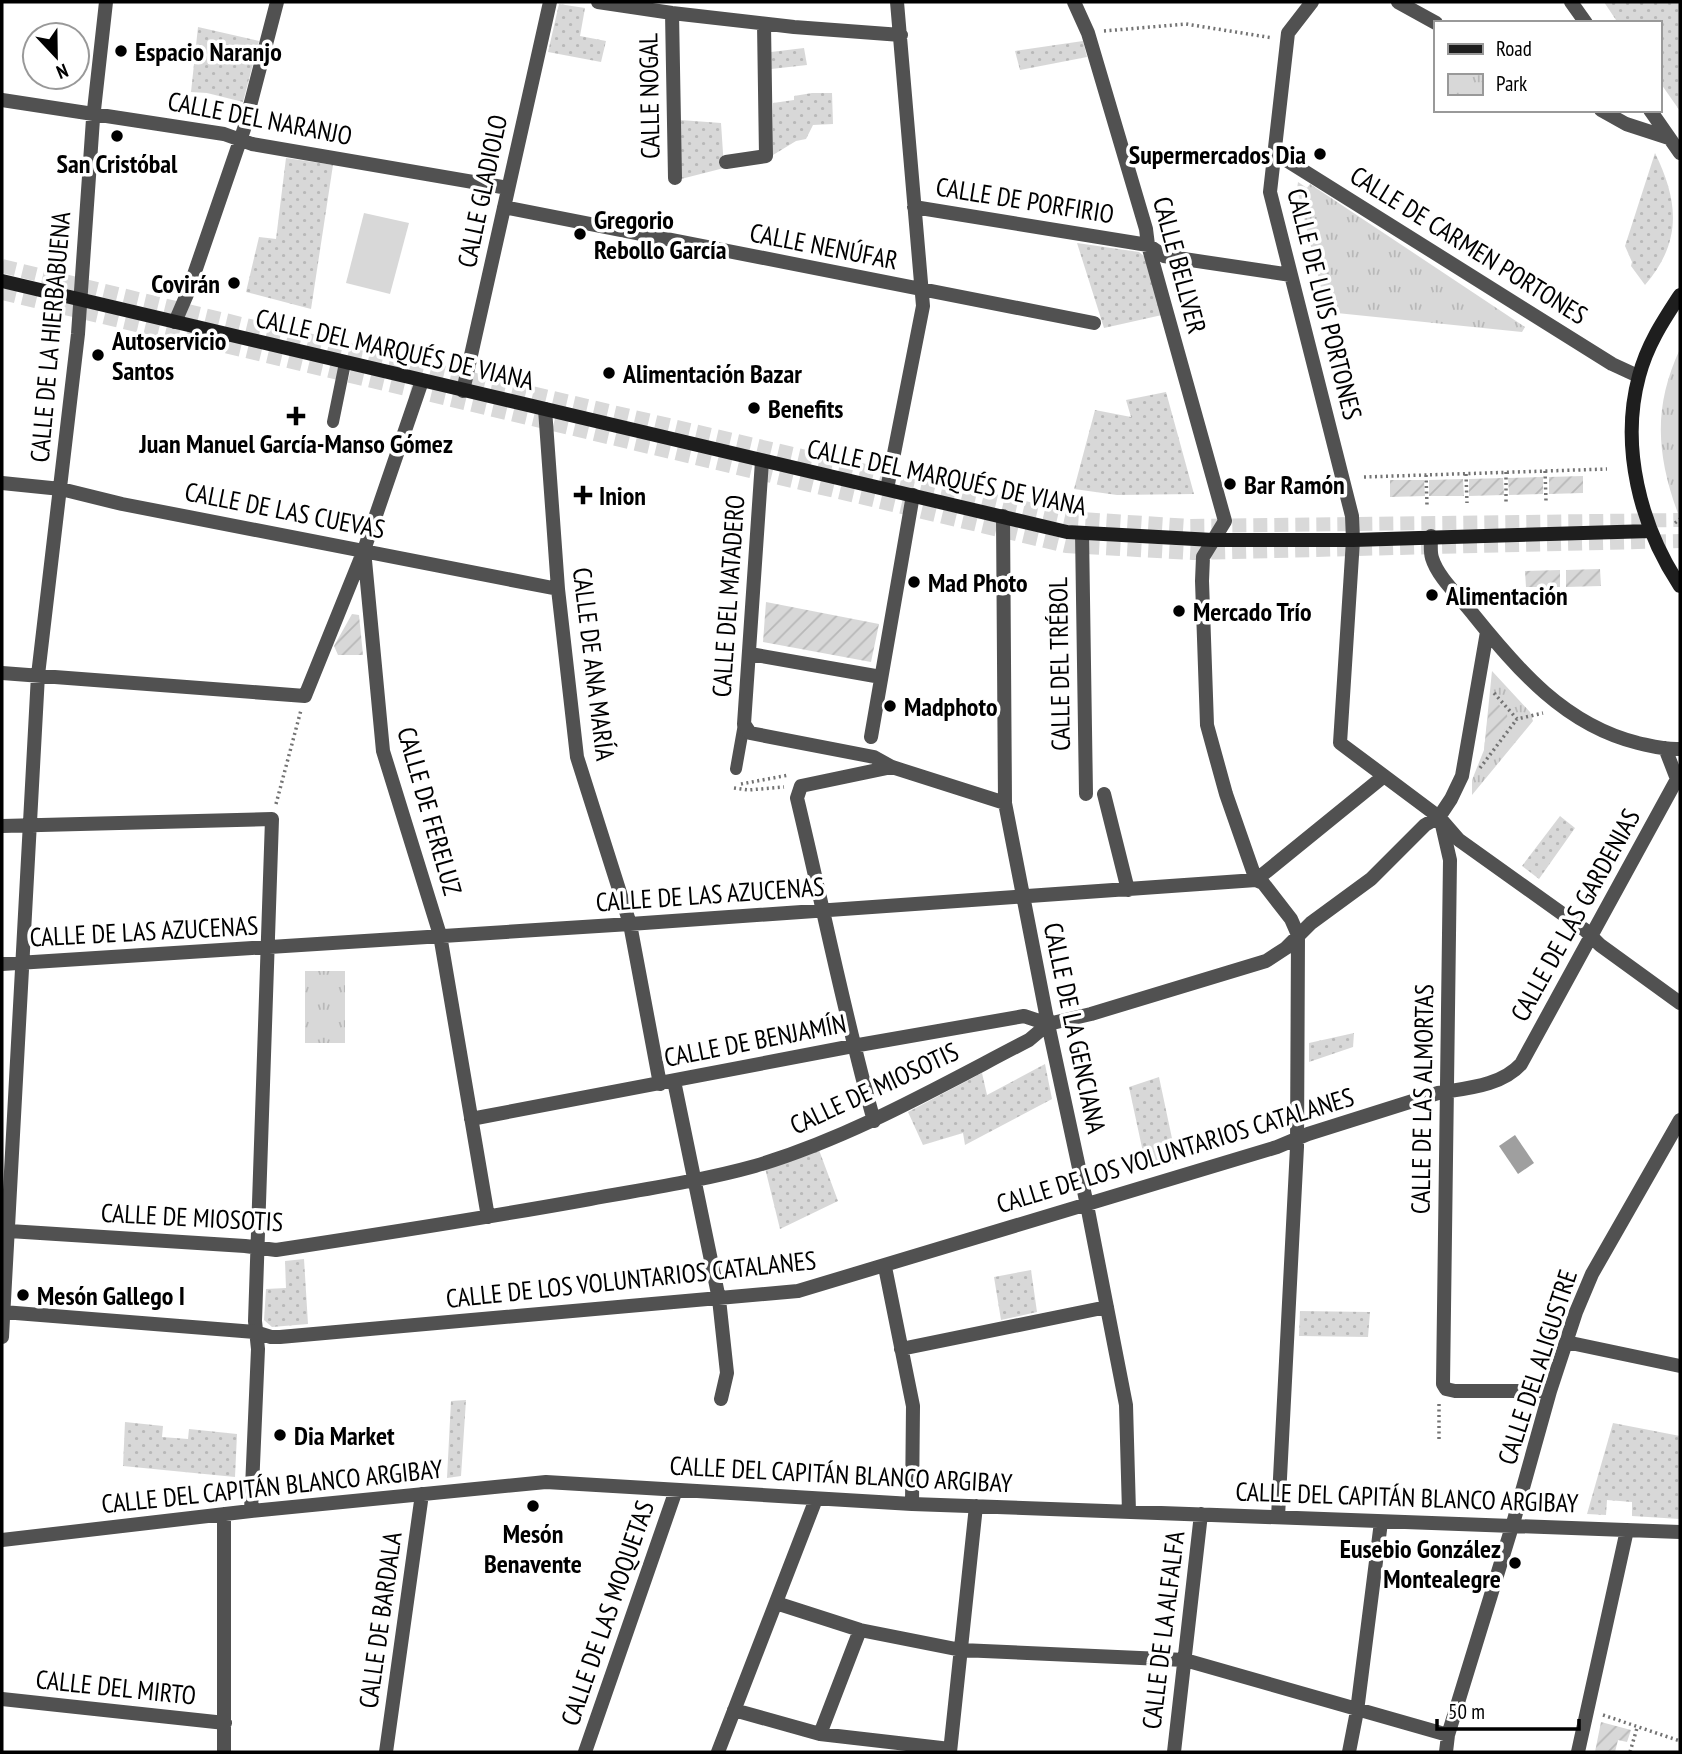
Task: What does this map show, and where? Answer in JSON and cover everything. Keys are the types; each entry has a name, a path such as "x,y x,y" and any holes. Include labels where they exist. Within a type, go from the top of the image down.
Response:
{"street":[{"name":"CALLE DE LA HIERBABUENA","path":"2,1337 38,675 78,334 93,113 106,2"},
{"path":"175,322 188,292 240,140 277,2"},
{"name":"CALLE GLADIOLO","path":"463,391 550,2"},
{"path":"598,2 764,24 901,35"},
{"path":"717,2 719,19"},
{"path":"887,489 923,306 897,2"},
{"name":"CALLE BELLVER","path":"1073,2 1088,33 1146,229 1148,245 1225,521 1203,557 1208,725 1217,764 1256,880"},
{"name":"CALLE DE LUIS PORTONES","path":"1312,2 1288,33 1270,192 1352,516 1353,540 1340,743 1384,776"},
{"path":"1398,2 1434,22"},
{"path":"1571,2 1585,21"},
{"name":"CALLE NOGAL","path":"672,13 675,178"},
{"path":"726,162 766,156 764,24"},
{"name":"CALLE DEL NARANJO","path":"2,100 224,134 252,144 508,188"},
{"path":"1609,112 1629,117 1676,146"},
{"path":"1651,112 1676,146 1680,160"},
{"name":"CALLE DE CARMEN PORTONES","path":"1275,153 1612,364 1639,376"},
{"name":"CALLE NENÚFAR","path":"504,207 1094,323"},
{"name":"CALLE DE PORFIRIO","path":"914,207 1148,245 1164,256 1291,275"},
{"name":"CALLE DEL MARQUÉS DE VIANA","path":"2,281 1067,532 1213,540 1353,540 1651,531"},
{"path":"1680,295 1651,343 1639,376 1633,409 1634,464 1640,495 1651,531 1680,586"},
{"name":"CALLE DE FERELUZ","path":"422,381 364,550 383,751 440,935 488,1217"},
{"name":"CALLE DE ANA MARÍA","path":"545,409 558,589 576,757 631,924 667,1083 696,1180"},
{"name":"CALLE DEL MATADERO","path":"762,461 744,724 750,733 874,757 891,767"},
{"name":"CALLE DE LAS CUEVAS","path":"2,483 61,489 122,504 558,589"},
{"path":"871,737 913,495"},
{"name":"CALLE DE LA GENCIANA","path":"1003,516 1005,803 1126,1405 1129,1512"},
{"name":"CALLE DEL TRÉBOL","path":"1082,533 1086,794"},
{"path":"1431,536 1432,557 1440,573 1487,632 1533,682 1566,711 1603,732 1625,740 1673,749 1679,780"},
{"path":"2,673 305,696 364,550"},
{"name":"CALLE DE MIOSOTIS","path":"9,1231 276,1250 488,1217 696,1180 757,1165 874,1121 1029,1040 1048,1024 1091,1014 1266,961 1286,948 1298,935 1371,879 1425,825 1439,817 1451,799 1462,776 1487,632"},
{"path":"750,654 881,677"},
{"path":"874,1121 853,1046 797,798 798,780 891,767 1005,803"},
{"path":"1278,1517 1296,1139 1298,935 1291,919 1263,883 1256,880 1384,776 1439,817 1459,840 1680,1003"},
{"name":"CALLE DE LAS GARDENIAS","path":"1514,1073 1679,780"},
{"path":"1104,794 1128,890"},
{"name":"CALLE DE LAS ALMORTAS","path":"1439,817 1450,860 1443,1384 1446,1389 1455,1391 1550,1391"},
{"path":"2,826 272,819 251,1511"},
{"name":"CALLE DE LAS AZUCENAS","path":"2,964 631,924 1256,880"},
{"name":"CALLE DE BENJAMÍN","path":"471,1119 1024,1016 1048,1024"},
{"name":"CALLE DE LOS VOLUNTARIOS CATALANES","path":"3,1312 255,1332 280,1337 798,1292 1447,1092 1505,1078 1514,1073"},
{"name":"CALLE DEL ALIGUSTRE","path":"1446,1752 1448,1735 1566,1342 1592,1274 1680,1119"},
{"path":"696,1180 719,1300 727,1373 721,1399"},
{"path":"885,1266 913,1406 912,1504"},
{"path":"901,1349 1107,1307"},
{"path":"1566,1342 1680,1366"},
{"name":"CALLE DEL CAPITÁN BLANCO ARGIBAY","path":"2,1540 251,1511 546,1482 912,1504 1680,1532"},
{"name":"CALLE DE LAS MOQUETAS","path":"585,1752 676,1490"},
{"name":"CALLE DE BARDALA","path":"386,1752 422,1494"},
{"path":"718,1752 816,1499"},
{"path":"734,1710 820,1734 950,1751 976,1506"},
{"path":"224,1514 224,1752"},
{"name":"CALLE DE LA ALFALFA","path":"1174,1752 1201,1514"},
{"path":"1349,1752 1357,1711 1381,1522"},
{"path":"1578,1752 1627,1530"},
{"path":"776,1603 860,1630 961,1650 1185,1660 1448,1735"},
{"path":"820,1734 860,1630"},
{"name":"CALLE DEL MIRTO","path":"2,1699 225,1723"}],"lane":[{"path":"333,422 345,363"},
{"path":"736,769 744,724"}],"path":[{"path":"1088,33 1186,24 1271,37 1287,47"},
{"path":"1364,477 1607,469"},
{"path":"1545,471 1546,501"},
{"path":"1506,472 1506,502"},
{"path":"1466,474 1466,503"},
{"path":"1426,475 1427,505"},
{"path":"1675,523 1680,519"},
{"path":"1493,692 1517,719"},
{"path":"272,819 305,696"},
{"path":"1479,770 1517,719 1544,713"},
{"path":"798,780 748,790 734,788 734,783 798,780"},
{"path":"1438,1439 1439,1401"},
{"path":"1586,1709 1680,1741"},
{"path":"1630,1752 1637,1728"}],"green space":[{"path":"1604,2 1680,2 1680,111 1661,84 1661,21 1617,21"},
{"path":"559,4 585,8 580,36 606,41 601,62 548,52"},
{"path":"198,27 259,41 243,102 191,92"},
{"path":"1083,41 1087,57 1020,70 1015,51"},
{"path":"804,48 807,65 771,69 771,52"},
{"path":"832,93 833,124 813,125 806,139 796,141 773,155 773,103 794,100 794,96"},
{"path":"680,120 721,123 724,168 681,179"},
{"path":"1655,153 1669,188 1673,221 1666,253 1645,285 1631,266 1632,262 1625,246"},
{"path":"286,158 333,165 311,309 246,292 259,237 276,239"},
{"path":"1298,182 1307,188 1310,184 1525,327 1522,332 1327,312 1297,189"},
{"path":"364,213 409,223 390,294 346,283"},
{"path":"1077,243 1139,252 1145,257 1162,315 1104,328"},
{"path":"1680,349 1680,519 1666,475 1661,434 1665,392"},
{"path":"1166,392 1194,494 1117,495 1074,489 1095,410 1131,417 1126,400"},
{"path":"1583,476 1583,493 1549,494 1549,477"},
{"path":"1543,477 1543,494 1509,495 1508,478"},
{"path":"1503,478 1504,495 1469,496 1469,479"},
{"path":"1463,479 1464,496 1429,496 1429,480"},
{"path":"1390,480 1424,480 1425,496 1390,497"},
{"path":"1600,569 1601,586 1566,587 1566,570"},
{"path":"1560,570 1560,587 1526,587 1525,571"},
{"path":"766,602 879,624 871,662 763,642"},
{"path":"352,614 359,615 363,655 338,655 334,646"},
{"path":"1492,671 1530,712 1533,721 1472,795 1472,780 1484,750"},
{"path":"1493,699 1506,714 1508,725 1486,752 1484,750 1490,700"},
{"path":"1560,816 1575,828 1539,879 1522,866"},
{"path":"305,971 345,971 345,1043 305,1043"},
{"path":"1354,1033 1353,1047 1309,1062 1309,1043"},
{"path":"1045,1064 1052,1099 965,1145 963,1133 923,1145 908,1112 982,1073 987,1095"},
{"path":"1159,1077 1177,1162 1147,1171 1129,1087"},
{"path":"819,1150 838,1201 780,1229 765,1168"},
{"path":"304,1259 308,1324 272,1327 264,1320 266,1289 286,1288 285,1261"},
{"path":"1031,1270 1037,1312 1001,1320 994,1277"},
{"path":"1300,1311 1370,1312 1368,1337 1299,1336"},
{"path":"466,1400 461,1476 447,1478 451,1401"},
{"path":"125,1422 163,1426 162,1437 188,1439 189,1429 237,1434 235,1477 123,1466"},
{"path":"1613,1423 1680,1436 1680,1519 1632,1516 1632,1502 1607,1500 1606,1515 1587,1514"},
{"path":"1601,1722 1631,1730 1627,1742 1618,1740 1615,1752 1595,1752"}],"shaded area":[{"path":"1515,1135 1534,1163 1518,1174 1499,1146"}],"tunnel":[{"path":"2,266 390,360 1067,518 1190,526 1680,520"},
{"path":"2,293 1066,546 1193,553 1680,541"}],"place":[{"name":"Espacio Naranjo","path":"121,51"},
{"name":"San Cristóbal","path":"117,136"},
{"name":"Supermercados Dia","path":"1320,154"},
{"name":"Gregorio Rebollo García","path":"580,234"},
{"name":"Covirán","path":"234,283"},
{"name":"Autoservicio Santos","path":"98,355"},
{"name":"Alimentación Bazar","path":"609,373"},
{"name":"Benefits","path":"754,408"},
{"name":"Juan Manuel García-Manso Gómez","path":"296,416"},
{"name":"Bar Ramón","path":"1230,484"},
{"name":"Inion","path":"583,495"},
{"name":"Mad Photo","path":"914,582"},
{"name":"Alimentación","path":"1432,595"},
{"name":"Mercado Trío","path":"1179,611"},
{"name":"Madphoto","path":"890,706"},
{"name":"Mesón Gallego I","path":"23,1295"},
{"name":"Dia Market","path":"280,1435"},
{"name":"Mesón Benavente","path":"533,1506"},
{"name":"Eusebio González Montealegre","path":"1515,1563"}]}
